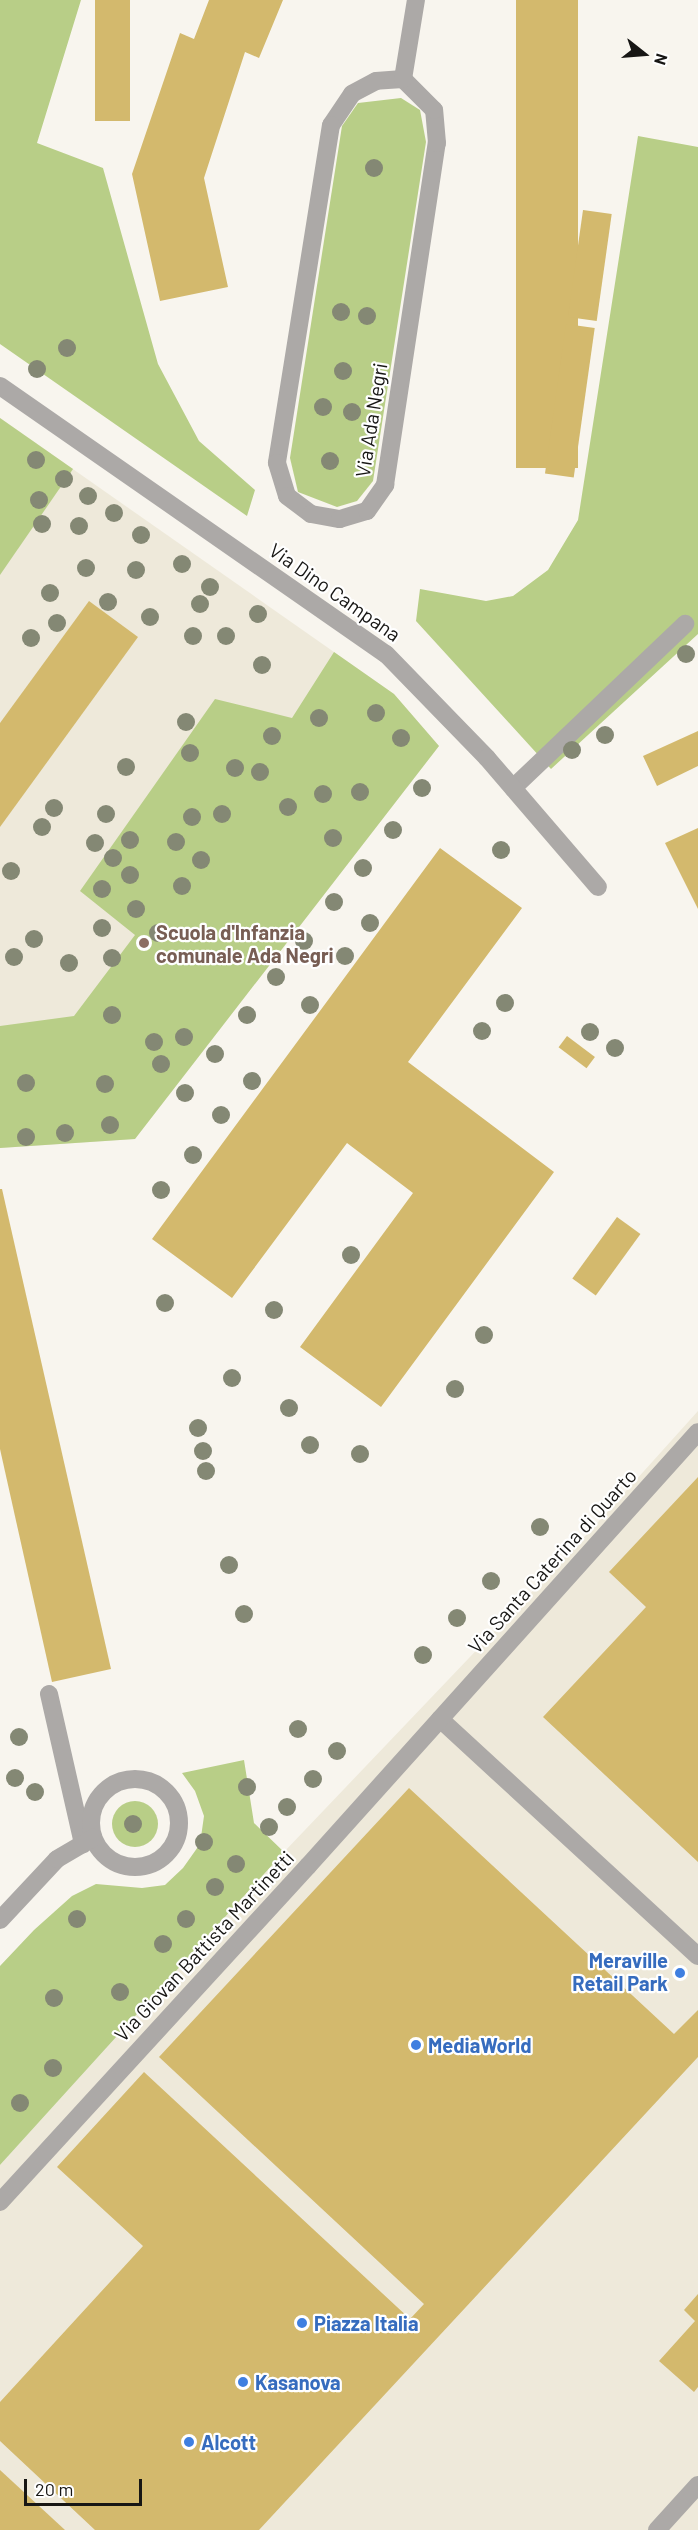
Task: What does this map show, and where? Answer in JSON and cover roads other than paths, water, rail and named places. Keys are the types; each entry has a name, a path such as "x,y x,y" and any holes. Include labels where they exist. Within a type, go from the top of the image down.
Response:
{"street":[{"path":"403,79 416,0"},
{"name":"Via Ada Negri","path":"403,79 434,110 437,143 385,486 367,511 340,519 311,514 287,496 277,463 331,125 352,94 376,81 403,79"},
{"name":"Via Dino Campana","path":"0,386 386,654 487,758 598,887"},
{"path":"513,788 685,624"},
{"name":"Via Santa Caterina di Quarto","path":"440,1719 698,1432"},
{"path":"49,1694 88,1841 108,1859 119,1865 146,1867 168,1853 175,1842 178,1816 175,1803 168,1793 143,1779 128,1779 113,1784 101,1794 93,1808 88,1841"},
{"path":"440,1719 698,1956"},
{"name":"Via Giovan Battista Martinetti","path":"0,2202 440,1719"},
{"path":"0,1920 57,1859 88,1841"},
{"path":"657,2530 698,2485"}],"place":[{"name":"Scuola d'Infanzia comunale Ada Negri","path":"144,943"},
{"name":"Meraville Retail Park","path":"680,1973"},
{"name":"MediaWorld","path":"416,2045"},
{"name":"Piazza Italia","path":"302,2323"},
{"name":"Kasanova","path":"243,2382"},
{"name":"Alcott","path":"189,2442"}]}
